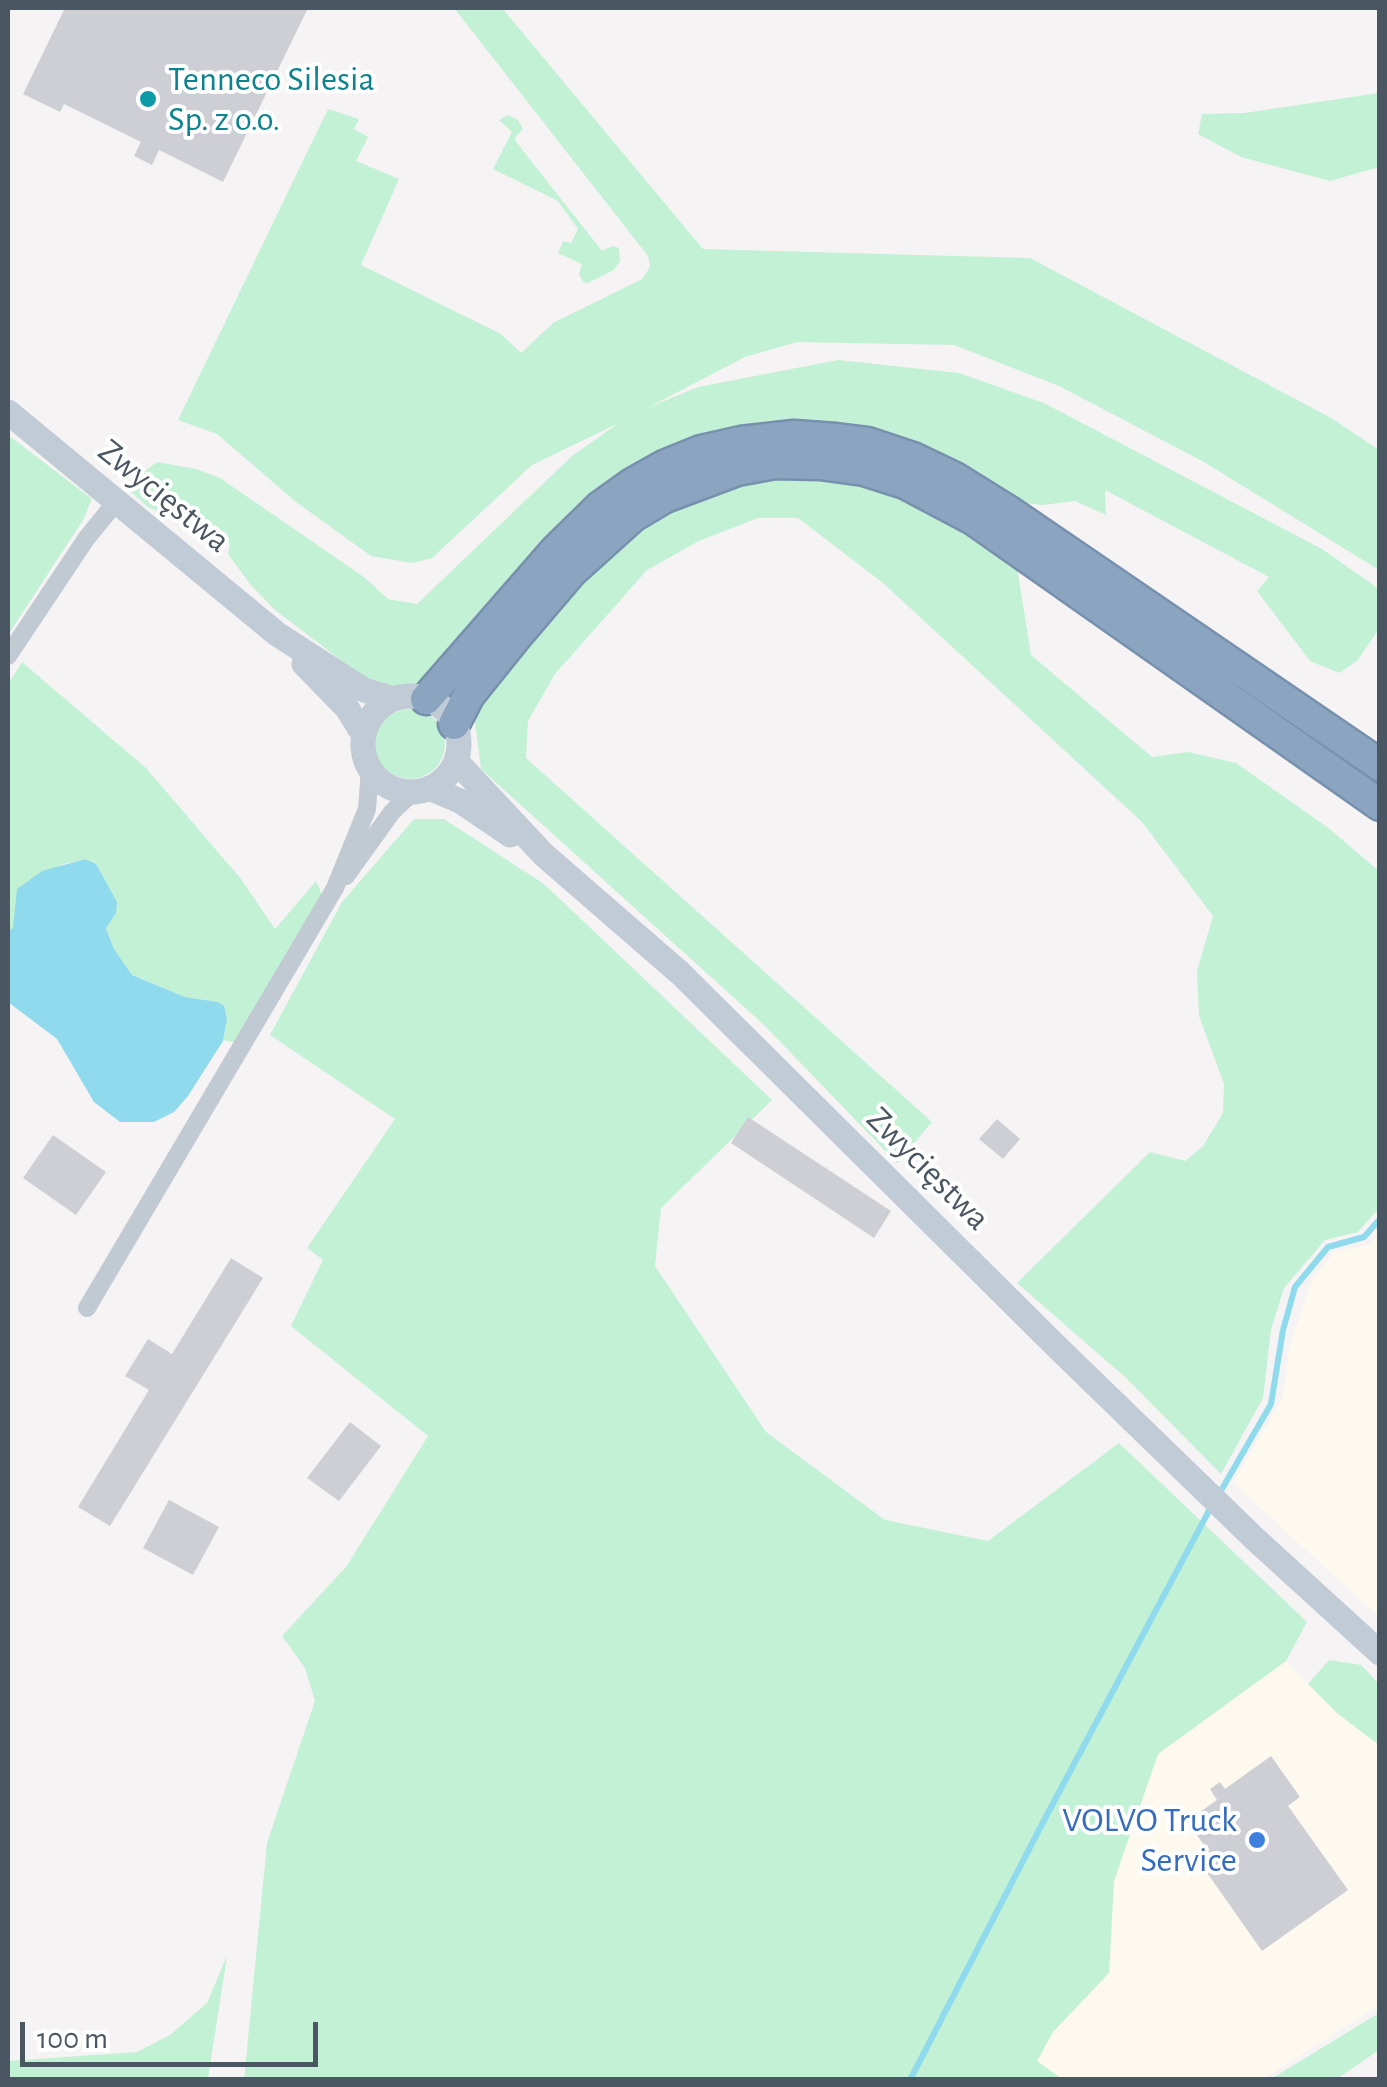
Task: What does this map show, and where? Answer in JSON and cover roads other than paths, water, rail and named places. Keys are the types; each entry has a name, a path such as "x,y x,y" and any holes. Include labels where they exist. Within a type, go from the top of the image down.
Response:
{"highway":[{"path":"426,699 556,550 600,507 632,484 701,451 794,436 868,444 913,458 955,478 1008,510 1380,765"},
{"path":"454,724 468,695 572,570 633,516 664,497 737,470 775,464 820,464 864,470 905,483 973,519 1380,806"}],"main road":[{"name":"Zwycięstwa","path":"8,412 277,634 364,690 394,699"},
{"name":"Zwycięstwa","path":"277,634 347,708 364,734"},
{"path":"394,699 426,699 445,710 454,724 456,761 445,778 421,790 392,788 370,770 363,752 364,734 376,710 394,699"},
{"name":"Zwycięstwa","path":"456,761 544,855 680,973 1058,1348 1255,1539 1380,1653"},
{"name":"Zwycięstwa","path":"421,790 464,804 544,855"}],"street":[{"path":"8,656 86,539 116,502"},
{"path":"87,1308 336,888 368,804 370,770"},
{"path":"336,888 392,812 421,790"}],"water":[{"path":"85,859 96,864 117,902 116,913 106,928 114,949 132,975 185,997 224,1006 227,1019 223,1041 188,1096 174,1112 154,1122 120,1122 94,1102 57,1039 8,1002 8,931 13,928 17,889 42,871"}],"waterway":[{"path":"1219,1494 1271,1404 1283,1330 1295,1287 1328,1247 1364,1237 1380,1219"},
{"path":"910,2080 1212,1505"}],"place":[{"name":"Tenneco Silesia Sp. z o.o.","path":"148,99"},
{"name":"VOLVO Truck Service","path":"1257,1840"}]}
